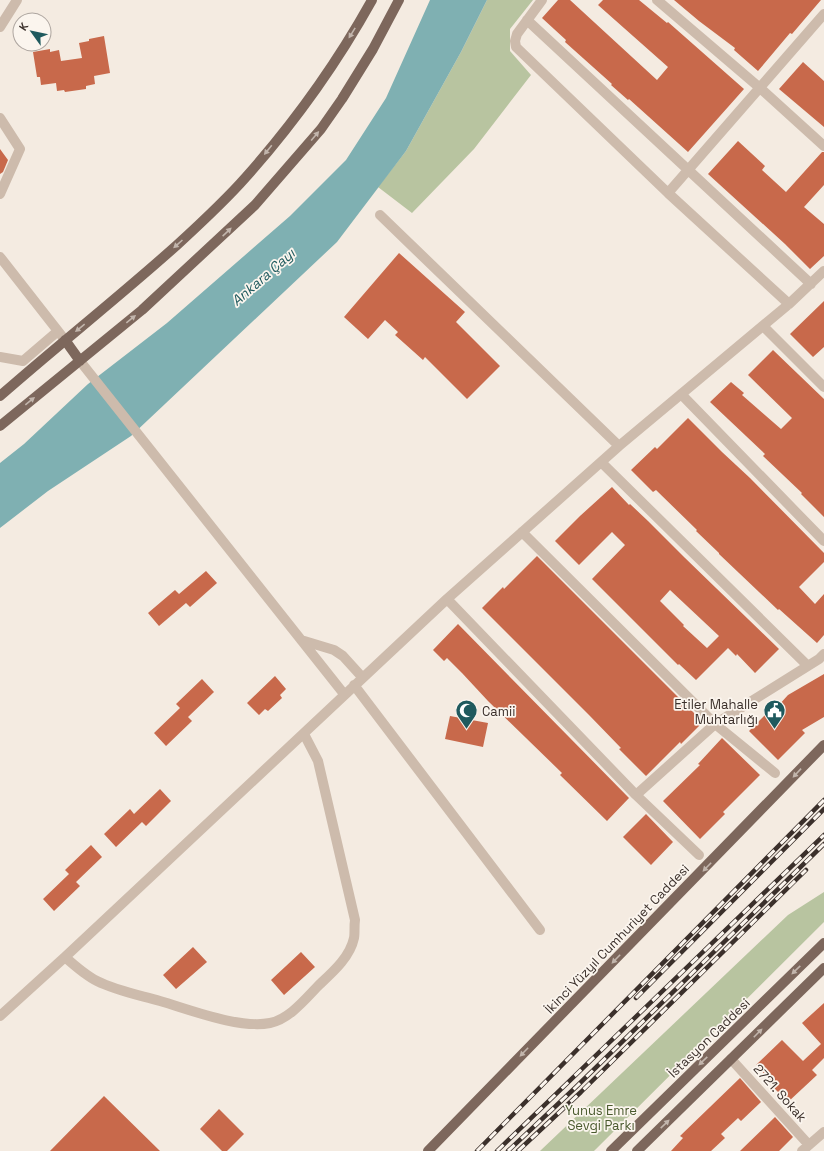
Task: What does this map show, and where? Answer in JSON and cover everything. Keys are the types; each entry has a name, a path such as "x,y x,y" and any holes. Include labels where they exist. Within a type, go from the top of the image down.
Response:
{"main road":[{"path":"0,396 142,277 201,223 246,178 326,74 372,0"},
{"path":"0,426 142,310 256,205 321,129 342,99 373,49 399,0"},
{"path":"65,340 80,361"},
{"name":"İkinci Yüzyıl Cumhuriyet Caddesi","path":"428,1151 776,796 824,745"},
{"name":"İstasyon Caddesi","path":"612,1151 824,943"},
{"path":"637,1151 823,970"}],"street":[{"path":"0,27 17,0"},
{"path":"542,0 516,37 516,47 668,193 789,304"},
{"path":"657,0 760,88 824,146"},
{"path":"668,193 824,14"},
{"path":"527,20 811,284"},
{"path":"0,118 20,148 0,194"},
{"path":"380,215 619,446"},
{"path":"0,257 65,340"},
{"path":"0,1016 447,599 619,446 789,304 824,271"},
{"path":"763,326 824,386"},
{"path":"0,357 23,361 58,331"},
{"path":"80,361 344,694"},
{"path":"681,394 824,541"},
{"path":"601,462 808,666"},
{"path":"522,532 715,724 775,773"},
{"path":"447,599 636,795 699,855"},
{"path":"301,640 334,650 343,656 362,677"},
{"path":"636,795 715,724 819,659 824,654"},
{"path":"354,685 540,930"},
{"path":"65,957 86,975 96,981 117,989 227,1020 247,1024 258,1024 272,1023 287,1016 340,963 350,949 354,938 355,920 318,761 304,734"},
{"name":"2721. Sokak","path":"731,1059 806,1148"},
{"path":"806,1148 824,1132"}],"green space":[{"path":"487,0 533,0 510,29 510,51 531,75 474,149 412,213 378,187 406,151 461,52"},
{"name":"Yunus Emre Sevgi Parkı","path":"824,892 824,922 594,1151 540,1151 788,915"}],"water":[{"name":"Ankara Çayı","path":"430,0 487,0 461,52 406,151 337,242 131,436 48,491 0,528 0,463 24,444 88,384 167,323 290,216 346,160 386,98"}],"building":[{"path":"558,0 570,0 657,80 668,67 598,5 603,0 639,0 667,23 668,22 744,89 688,152 629,99 628,100 611,85 612,84 565,42 566,40 542,18"},
{"path":"674,0 821,0 792,34 790,33 758,71 734,50 735,48"},
{"path":"104,36 110,73 94,76 95,84 86,86 86,89 65,92 64,90 57,91 56,83 41,85 40,77 37,77 33,52 52,52 59,50 61,61 82,58 79,43 89,41 89,39"},
{"path":"803,62 824,81 824,127 779,89"},
{"path":"738,141 765,166 762,170 786,192 822,152 824,152 824,185 804,207 824,224 824,256 810,269 785,244 708,174"},
{"path":"0,149 8,160 3,172 0,174"},
{"path":"399,253 465,312 456,322 500,366 467,399 425,357 423,360 395,335 398,332 385,320 368,339 344,317"},
{"path":"824,301 824,347 813,357 790,334"},
{"path":"773,350 824,399 824,517 801,494 802,493 763,456 765,454 710,402 731,382 744,393 742,395 781,429 792,418 748,375"},
{"path":"688,418 824,553 824,562 799,587 815,604 824,594 824,635 817,643 779,609 778,610 719,554 656,490 653,492 631,470 655,447 657,449"},
{"path":"612,487 779,649 755,673 737,654 736,656 728,648 696,680 679,664 678,665 592,579 625,545 612,532 579,565 555,541","holes":["670,590 719,636 707,648 683,626 684,625 660,601"]},
{"path":"537,556 703,722 681,744 680,742 646,776 619,749 621,748 589,715 482,608 503,587 504,589"},
{"path":"206,571 217,583 190,607 186,603 159,626 148,613 175,590 179,594"},
{"path":"458,624 629,798 607,821 560,775 562,773 488,701 447,658 444,661 433,650"},
{"path":"824,674 824,717 802,730 805,733 778,760 749,731 776,704 778,706 788,695"},
{"path":"275,676 286,689 280,695 282,698 268,711 265,709 259,715 247,703"},
{"path":"202,679 214,692 188,717 192,721 166,746 154,733 180,708 176,704"},
{"name":"Camii","path":"450,716 488,723 483,747 445,739"},
{"path":"722,738 760,775 723,812 725,814 700,839 663,801 700,765 698,764"},
{"path":"160,789 171,801 146,826 142,822 116,847 104,834 130,809 134,814"},
{"path":"646,814 673,842 651,865 623,837"},
{"path":"91,845 102,857 76,882 80,886 54,911 43,899 69,874 65,870"},
{"path":"193,947 207,962 176,989 163,975"},
{"path":"301,952 315,967 284,995 271,980"},
{"path":"824,1003 824,1058 812,1070 817,1075 788,1102 772,1086 774,1084 756,1065 782,1040 803,1061 821,1044 802,1023"},
{"path":"740,1078 761,1102 741,1121 738,1118 721,1134 725,1138 711,1151 671,1151 683,1138 680,1136"},
{"path":"104,1096 160,1151 50,1151"},
{"path":"219,1109 244,1134 227,1151 222,1151 200,1129"},
{"path":"775,1117 793,1137 779,1151 740,1151"}],"railway":[{"path":"477,1151 824,800"},
{"path":"636,998 824,809"},
{"path":"497,1151 824,835"},
{"path":"508,1151 576,1087 824,844"},
{"path":"518,1151 581,1092 806,870"}],"place":[{"name":"Camii","path":"466,730"},
{"name":"Etiler Mahalle Muhtarlığı","path":"774,730"}]}
